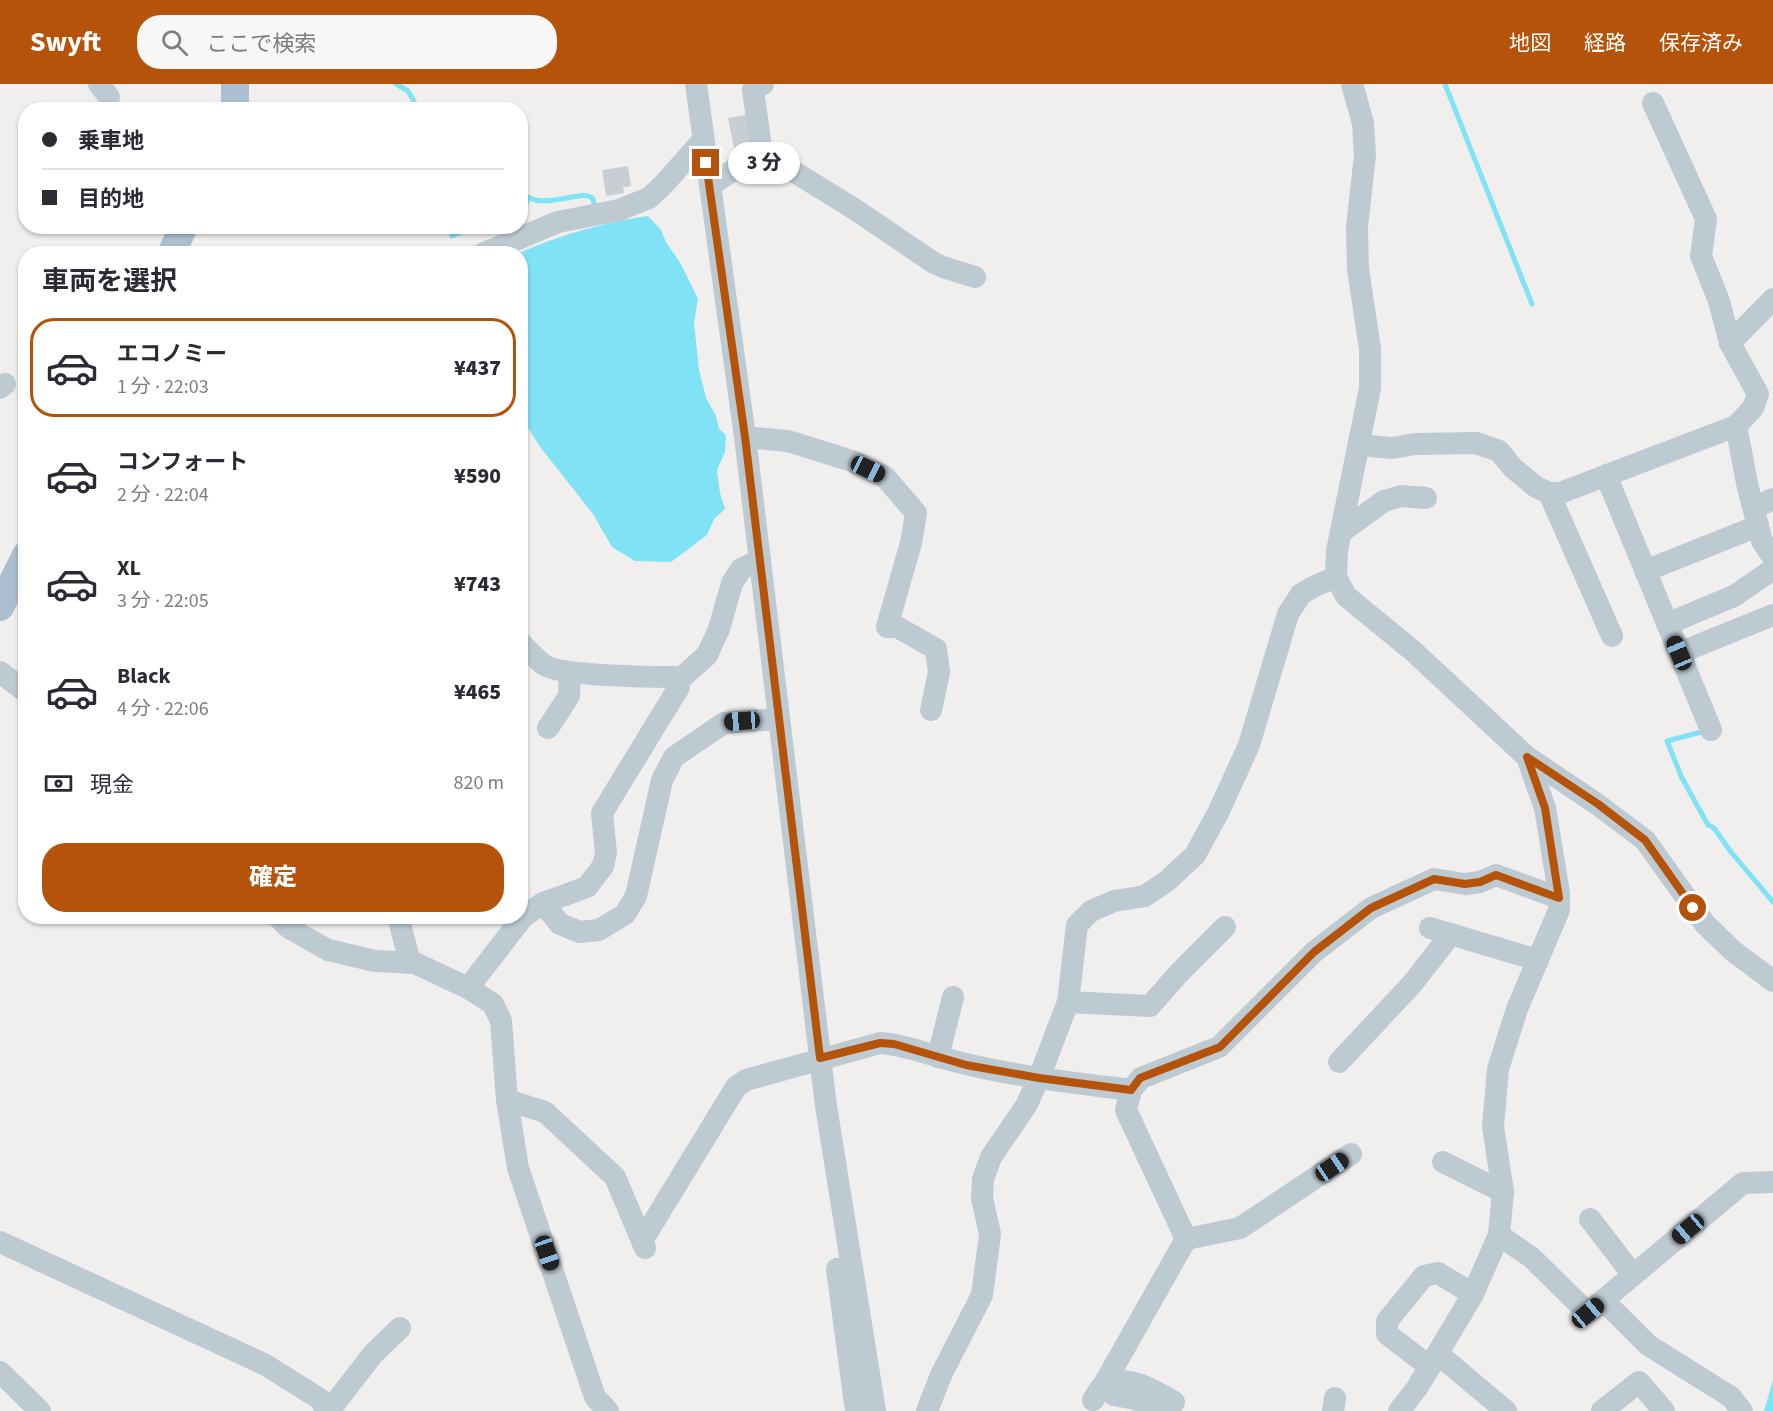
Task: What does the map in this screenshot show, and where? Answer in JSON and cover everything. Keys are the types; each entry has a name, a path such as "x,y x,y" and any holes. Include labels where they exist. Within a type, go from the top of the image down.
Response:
{"main road":[{"path":"235,84 235,102"},
{"path":"0,607 18,571"}],"street":[{"path":"696,84 760,560 779,719 814,1060 856,1411"},
{"path":"763,84 753,90 761,147 767,155 847,204 934,263 975,277"},
{"path":"1352,84 1364,134 1365,155 1357,227 1358,269 1370,350 1370,388 1337,551 1336,577 1346,596 1413,651 1527,757 1598,804 1645,840 1705,924 1733,951 1773,981"},
{"path":"1359,445 1392,448 1415,444 1476,443 1499,451 1513,468 1536,487 1550,493 1560,493 1736,426 1753,408 1758,394 1730,343 1719,301 1701,256 1706,219 1653,103"},
{"path":"501,246 558,222 619,210 649,198 704,140"},
{"path":"710,186 761,147"},
{"path":"1730,343 1773,299"},
{"path":"1667,624 1734,596 1771,573 1762,541 1762,511 1748,488 1736,426"},
{"path":"745,437 789,441 852,461 885,477 916,513 911,543 887,627 897,627 936,649 939,672 931,710"},
{"path":"1606,476 1711,730"},
{"path":"1550,493 1612,636"},
{"path":"1341,532 1384,501 1401,496 1426,498"},
{"path":"1645,571 1762,511"},
{"path":"677,682 707,655 719,629 732,584 741,569 760,560"},
{"path":"927,1411 941,1375 982,1295 990,1234 982,1198 983,1179 991,1157 1026,1106 1068,1002 1077,925 1091,911 1114,901 1145,896 1167,882 1195,855 1250,746 1288,614 1301,594 1315,585 1336,577"},
{"path":"1679,653 1773,615"},
{"path":"528,650 546,667 570,672 636,677 674,677 679,687 602,813 606,853 603,866 587,887 543,903 528,914"},
{"path":"0,672 18,686"},
{"path":"548,728 569,696 570,672"},
{"path":"543,903 560,924 580,932 599,930 625,914 636,896 662,780 674,757 724,723 779,719"},
{"path":"1399,1411 1417,1388 1473,1294 1499,1235 1503,1192 1493,1126 1498,1069 1517,1009 1559,910 1545,808 1527,757"},
{"path":"1186,1239 1126,1110 1131,1090 1140,1078 1220,1047 1314,952 1371,908 1434,879 1465,884 1480,882 1496,875 1559,898"},
{"path":"285,924 328,950 375,961 415,963 468,988 493,1004 501,1021 507,1100 518,1168 599,1406"},
{"path":"400,924 410,963"},
{"path":"468,988 518,924"},
{"path":"1068,1002 1150,1006 1225,927"},
{"path":"1338,1062 1412,984 1441,931 1538,960"},
{"path":"938,1057 953,996"},
{"path":"507,1100 545,1112 615,1177 644,1245 736,1087 746,1080 880,1043 894,1044 966,1065 1039,1078 1131,1090"},
{"path":"814,1060 826,1106 874,1411"},
{"path":"1094,1399 1186,1239 1240,1228 1351,1154"},
{"path":"1443,1162 1503,1192"},
{"path":"1499,1235 1532,1258 1588,1313 1743,1183 1773,1182"},
{"path":"1590,1219 1633,1275"},
{"path":"0,1242 264,1364 320,1399 328,1411 373,1354 400,1328"},
{"path":"1473,1294 1438,1273 1424,1276 1387,1321 1387,1334 1434,1360 1506,1411"},
{"path":"1603,1300 1648,1345 1731,1397 1742,1411"},
{"path":"0,1372 40,1411"},
{"path":"1603,1411 1639,1382 1664,1411"},
{"path":"1094,1399 1112,1395 1165,1407"}],"water":[{"path":"648,216 661,230 681,264 698,299 694,323 699,370 706,398 716,416 719,429 726,435 725,452 717,470 725,509 714,519 707,535 671,562 635,561 612,547 593,514 528,428 528,250 581,230"},
{"path":"1773,1380 1773,1411 1764,1411"}],"building":[{"path":"750,114 749,150 735,153 728,118"},
{"path":"628,166 631,186 623,187 624,193 606,196 602,170"}],"waterway":[{"path":"396,84 408,91 414,102"},
{"path":"1445,84 1532,304"},
{"path":"528,197 539,201 550,201 588,196 593,199 595,209"},
{"path":"452,236 456,234"},
{"path":"1701,732 1667,741 1682,778 1708,825 1714,828 1773,902"}],"route":[{"path":"706,163 745,437 820,1058 880,1043 894,1044 966,1065 1039,1078 1131,1090 1140,1078 1220,1047 1314,952 1371,908 1434,879 1465,884 1480,882 1496,875 1559,898 1545,808 1527,757 1598,804 1645,840 1693,908"}]}
